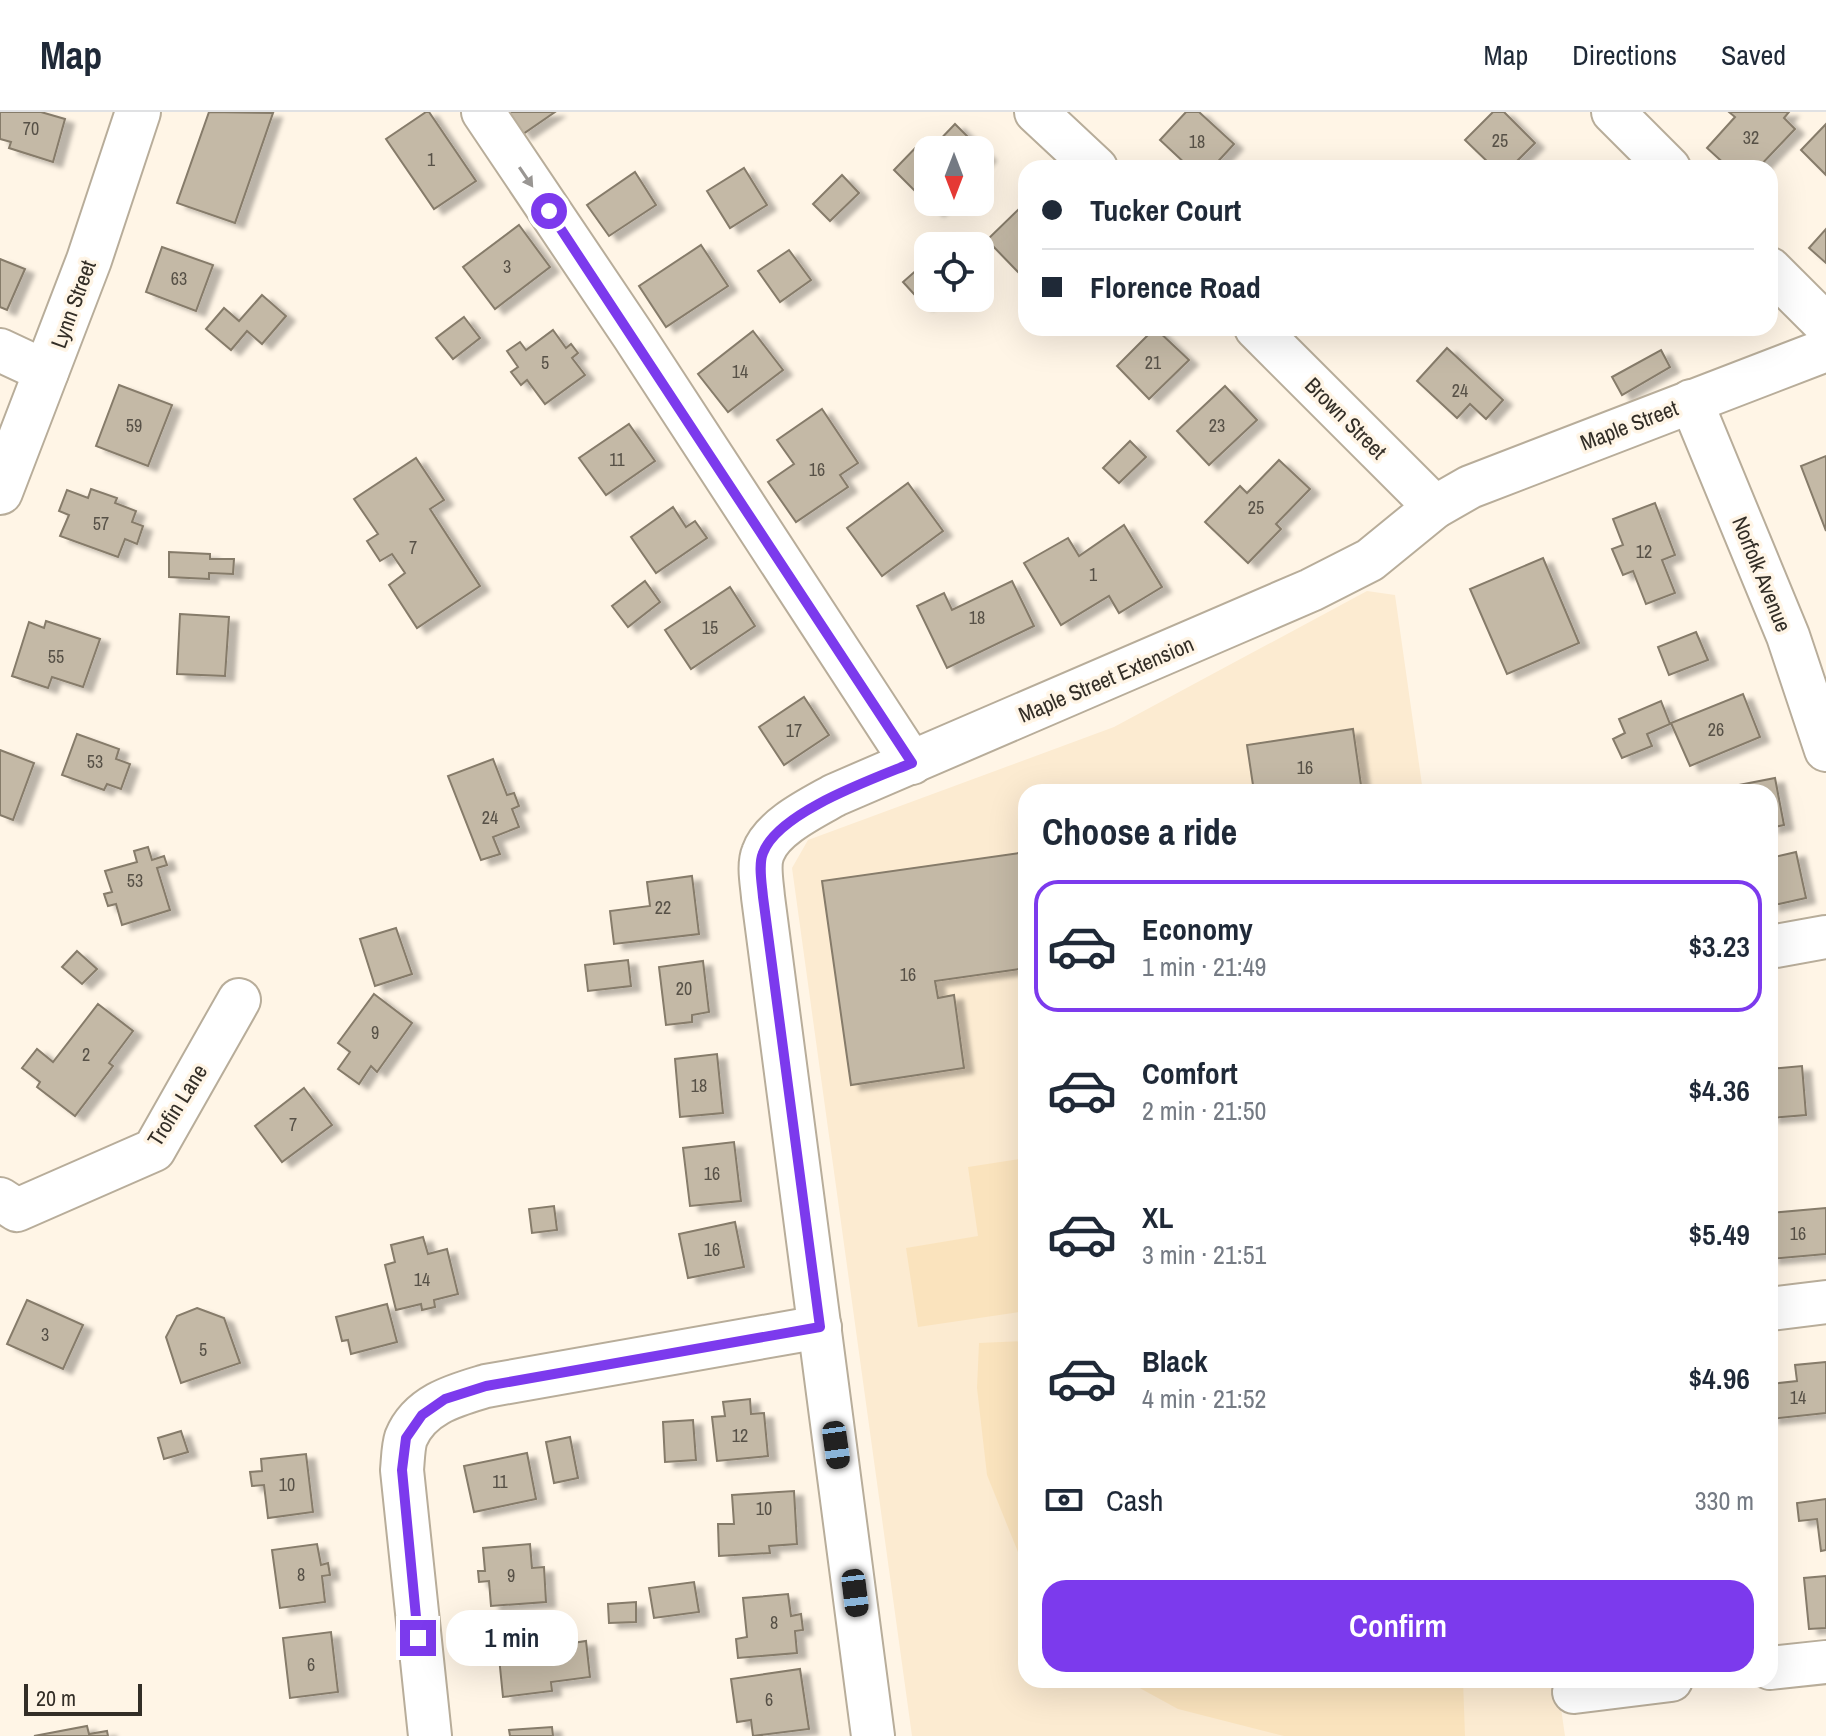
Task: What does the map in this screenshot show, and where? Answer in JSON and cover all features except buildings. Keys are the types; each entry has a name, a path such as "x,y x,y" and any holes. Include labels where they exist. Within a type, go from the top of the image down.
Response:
{"main road":[{"name":"Lynn Street","path":"0,492 89,260 138,112"}],"street":[{"path":"483,112 633,335 912,763"},
{"path":"1036,112 1087,160"},
{"path":"1613,112 1661,160"},
{"path":"1778,277 1826,325"},
{"name":"Brown Street","path":"1264,336 1435,507"},
{"path":"0,350 47,372"},
{"name":"Maple Street","path":"1435,507 1470,487 1826,350"},
{"name":"Norfolk Avenue","path":"1691,401 1788,636 1826,750"},
{"name":"Maple Street Extension","path":"820,1327 763,897 762,855 770,840 797,817 823,802 1311,590 1370,560 1435,507"},
{"path":"1778,946 1826,937"},
{"name":"Trofin Lane","path":"0,1199 17,1210 154,1150 239,1000"},
{"path":"1778,1308 1826,1302"},
{"path":"430,1736 402,1470 406,1438 422,1415 445,1399 486,1386 820,1327 873,1736"},
{"path":"1778,1667 1826,1662"},
{"path":"1574,1692 1606,1688"}],"shaded area":[{"path":"1367,591 1395,595 1422,784 1018,784 1018,1688 1558,1688 1565,1736 912,1736 792,868 808,840 1114,727"},
{"path":"1018,1159 1018,1312 918,1327 906,1248 978,1236 968,1167"},
{"path":"1018,1341 1018,1552 987,1475 977,1388 979,1343"},
{"path":"1140,1688 1463,1688 1465,1736 1284,1736 1178,1709"}],"route":[{"path":"418,1638 402,1470 406,1438 422,1415 445,1399 486,1386 820,1327 763,897 762,855 770,840 797,817 835,795 912,763 549,211"}]}
